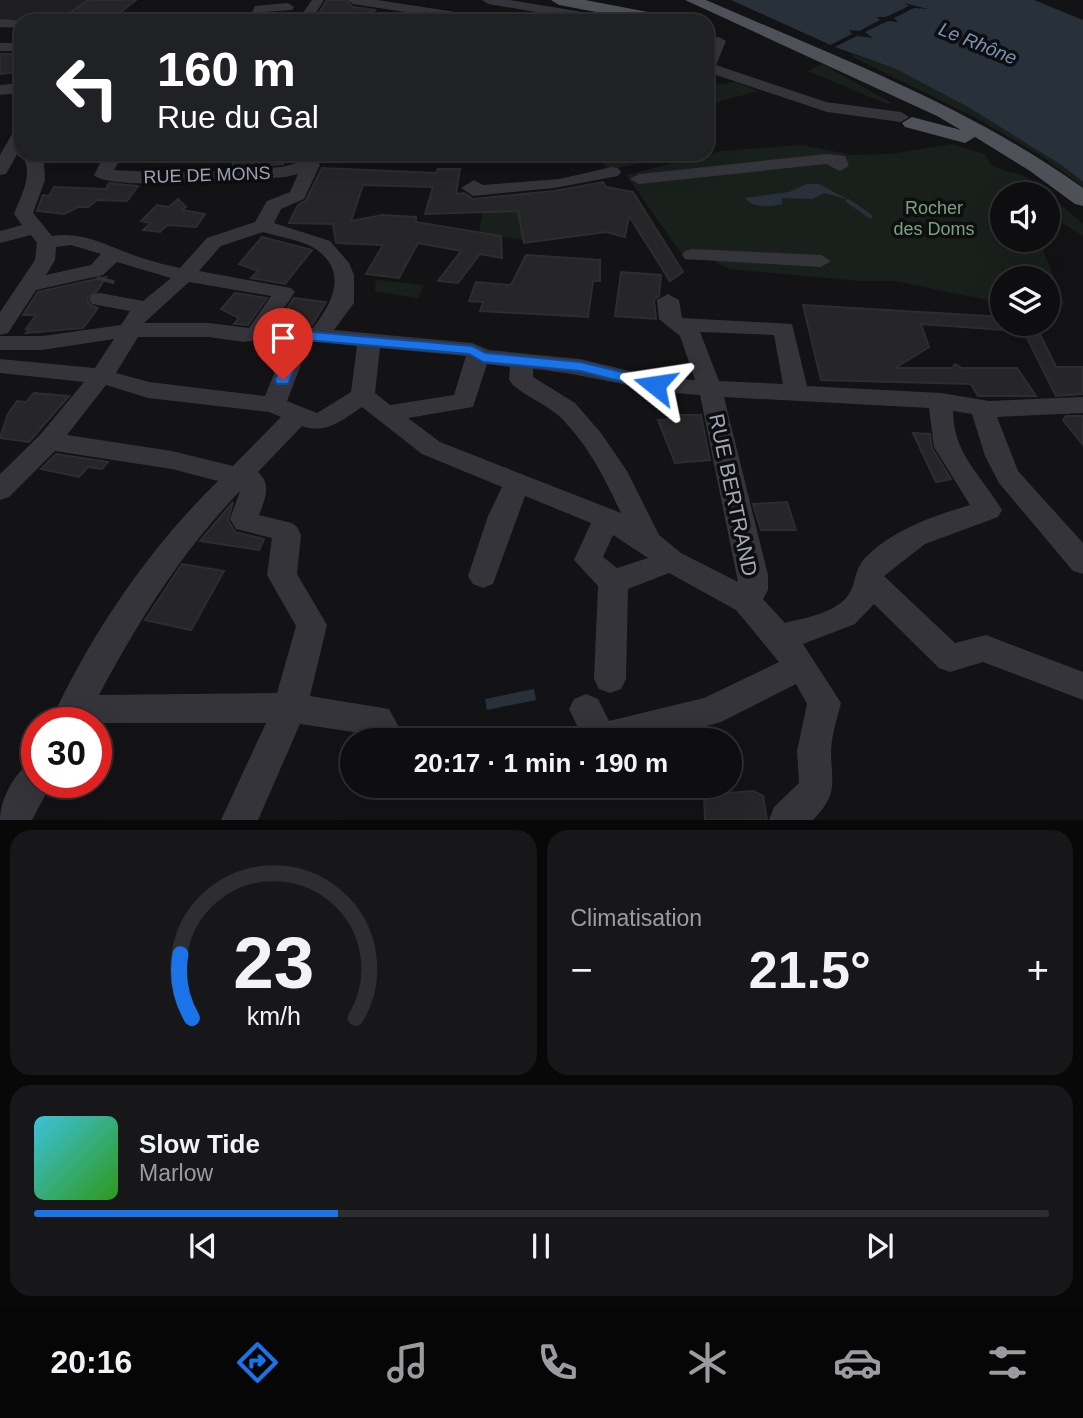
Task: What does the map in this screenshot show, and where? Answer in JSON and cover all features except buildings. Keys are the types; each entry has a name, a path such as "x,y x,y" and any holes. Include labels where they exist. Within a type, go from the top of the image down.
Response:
{"main road":[{"path":"694,0 1023,153 1083,199"},
{"path":"555,5 619,14"},
{"path":"711,9 712,14"},
{"path":"717,37 823,58 936,111"},
{"path":"852,73 907,108 906,120"},
{"path":"906,120 936,111"},
{"path":"906,120 984,136 1083,213"}],"street":[{"path":"353,0 391,3 430,14"},
{"path":"445,14 464,0"},
{"path":"488,0 555,5 579,14"},
{"path":"376,14 391,3"},
{"path":"258,14 260,9 288,7"},
{"path":"714,70 808,102 906,120"},
{"path":"3,125 14,148"},
{"path":"639,179 832,159 841,161 840,166"},
{"path":"0,328 45,260 35,228 36,180 23,161"},
{"name":"RUE DE MONS","path":"111,161 103,175 161,179 285,172 315,164"},
{"path":"262,226 274,205 298,195 315,164 299,161"},
{"path":"474,185 470,188 473,191 560,182 612,172"},
{"path":"0,215 183,275 284,292 257,332"},
{"path":"0,490 49,441 101,376 132,330 136,317 183,275 203,251 219,239 262,226 328,247 344,275 343,303 309,336 273,405"},
{"path":"0,237 35,228"},
{"path":"101,284 113,254"},
{"path":"692,255 821,261"},
{"path":"27,285 74,274 149,306"},
{"name":"RUE BERTRAND","path":"668,300 670,319 691,324 690,333 710,388 753,575 753,590 747,601"},
{"path":"691,324 784,329 796,393"},
{"path":"0,343 42,343 132,330 209,330 244,335 257,332 472,350 478,355 580,366 655,385 941,401 982,408 1083,405"},
{"path":"363,396 369,342"},
{"path":"383,414 464,401 478,355"},
{"path":"522,361 521,380 537,394 564,408 607,456 648,542"},
{"path":"0,366 101,376 148,390 273,405 289,409 297,416 320,422 363,396"},
{"path":"363,396 383,414 431,448 608,519 648,542 671,561 747,601 802,666 824,704 814,751 817,785 814,793 787,820"},
{"path":"780,637 825,625 859,603 867,578 875,565 936,525 988,510 963,478 943,442 939,420 941,401"},
{"path":"982,408 998,456 1008,476 1083,563"},
{"path":"76,707 118,629 194,522 297,416"},
{"path":"49,441 172,460 230,483 253,483 246,522 282,530 287,535 282,575 312,625 290,708 239,820"},
{"path":"484,576 502,516 518,482"},
{"path":"608,519 592,547 588,560 613,582"},
{"path":"613,582 671,561"},
{"path":"867,578 950,658 986,648 1004,658 1083,686"},
{"path":"610,679 613,582"},
{"path":"586,709 600,739 709,711 802,666"},
{"path":"112,715 290,708 377,720 382,728"},
{"path":"12,820 24,798"}],"shaded area":[{"path":"0,0 88,0 69,13 77,14 14,14 14,20 0,20"}],"green space":[{"path":"851,56 896,69 968,107 1064,166 1083,182 1083,187 1043,157 976,118"},
{"path":"822,64 892,103 887,104 808,71"},
{"path":"736,82 758,91 714,103 714,85"},
{"name":"Rocher des Doms","path":"952,144 985,154 997,168 1024,176 1033,182 990,182 990,252 1044,252 1049,266 990,266 990,301 895,281 860,281 729,269 710,259 686,260 626,175 682,161 714,161 714,153 722,151 801,145 853,155 891,154"},
{"path":"600,161 646,161 610,170"},
{"path":"1060,204 1083,224 1083,236 1060,222"},
{"path":"518,211 523,240 479,233 483,212"},
{"path":"376,280 424,285 418,298 375,291"}],"water":[{"name":"Le Rhône","path":"731,0 1034,0 1083,20 1083,182 1063,166 968,107 896,69 835,47"},
{"path":"807,184 819,184 849,200 824,193 812,199 782,198 782,204 767,206 752,204 745,198 789,192"},
{"path":"534,689 536,700 487,710 485,699"}],"pier":[{"path":"904,3 928,9 914,8 894,18 898,22 888,21 865,32 873,38 857,36 831,49 826,47 852,34 849,30 859,31 880,20 876,17 886,17 909,6"}],"waterway":[{"path":"848,201 870,216"}],"tunnel":[{"path":"105,282 106,278"}],"route":[{"path":"283,380 301,335 472,350 483,357 580,366 655,385"}]}
